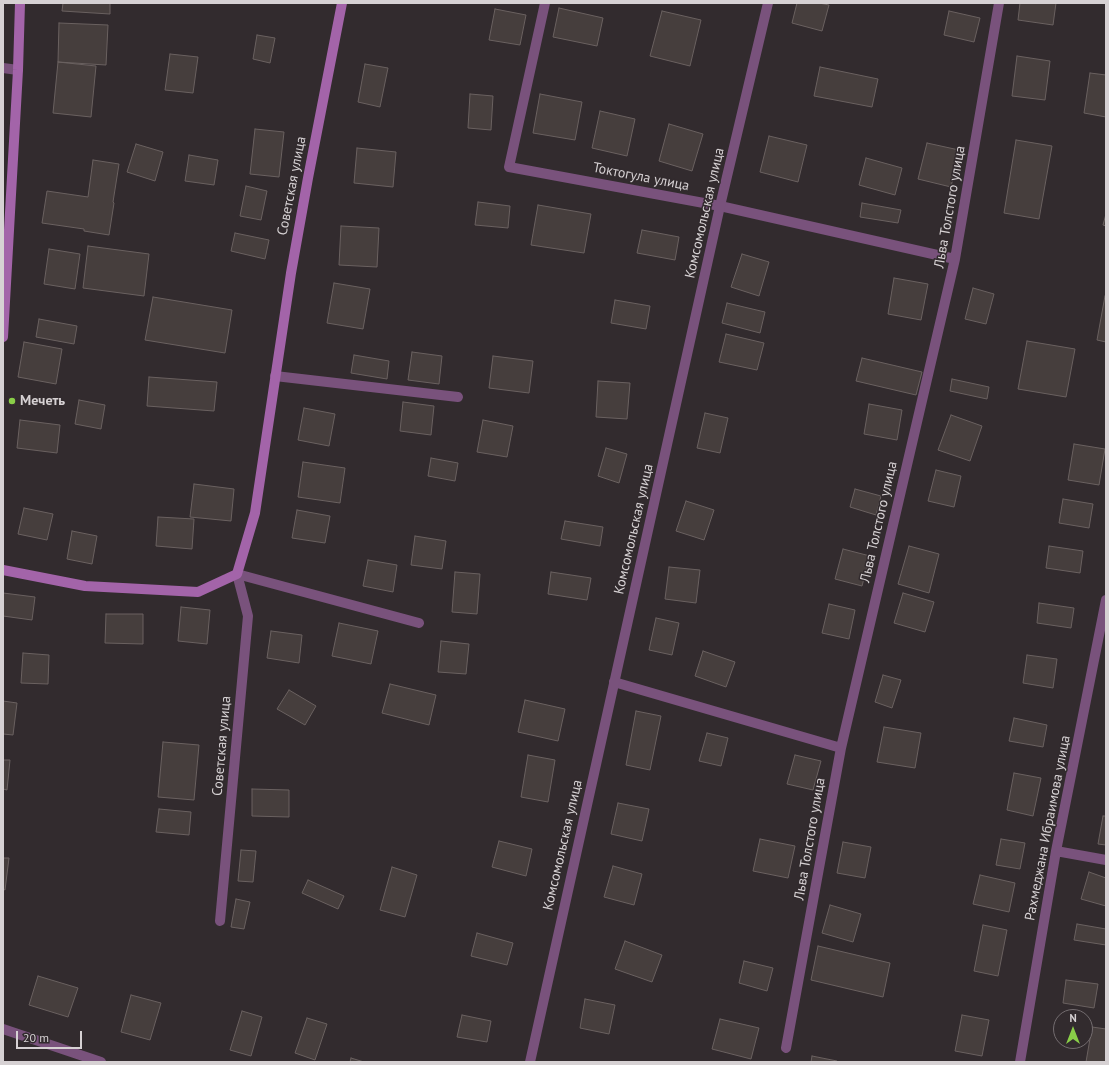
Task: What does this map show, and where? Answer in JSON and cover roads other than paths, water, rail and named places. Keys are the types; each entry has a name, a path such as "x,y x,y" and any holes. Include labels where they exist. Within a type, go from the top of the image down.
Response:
{"main road":[{"path":"3,337 18,70 20,3"},
{"name":"Советская улица","path":"237,574 255,512 290,273 342,3"},
{"path":"3,570 85,586 198,592 237,574"}],"street":[{"name":"Токтогула улица","path":"545,3 509,167 720,206 955,259"},
{"name":"Комсомольская улица","path":"530,1062 720,206 768,3"},
{"name":"Льва Толстого улица","path":"786,1048 841,748 955,259 999,3"},
{"path":"3,68 18,70"},
{"path":"275,376 458,397"},
{"path":"237,574 419,623"},
{"name":"Советская улица","path":"220,921 248,616 237,574"},
{"name":"Рахмеджана Ибраимова улица","path":"1020,1062 1056,851 1105,613 1106,600"},
{"path":"614,682 841,748"},
{"path":"1056,851 1106,860"},
{"path":"3,1029 101,1062"}],"place":[{"name":"Мечеть","path":"12,401"}]}
